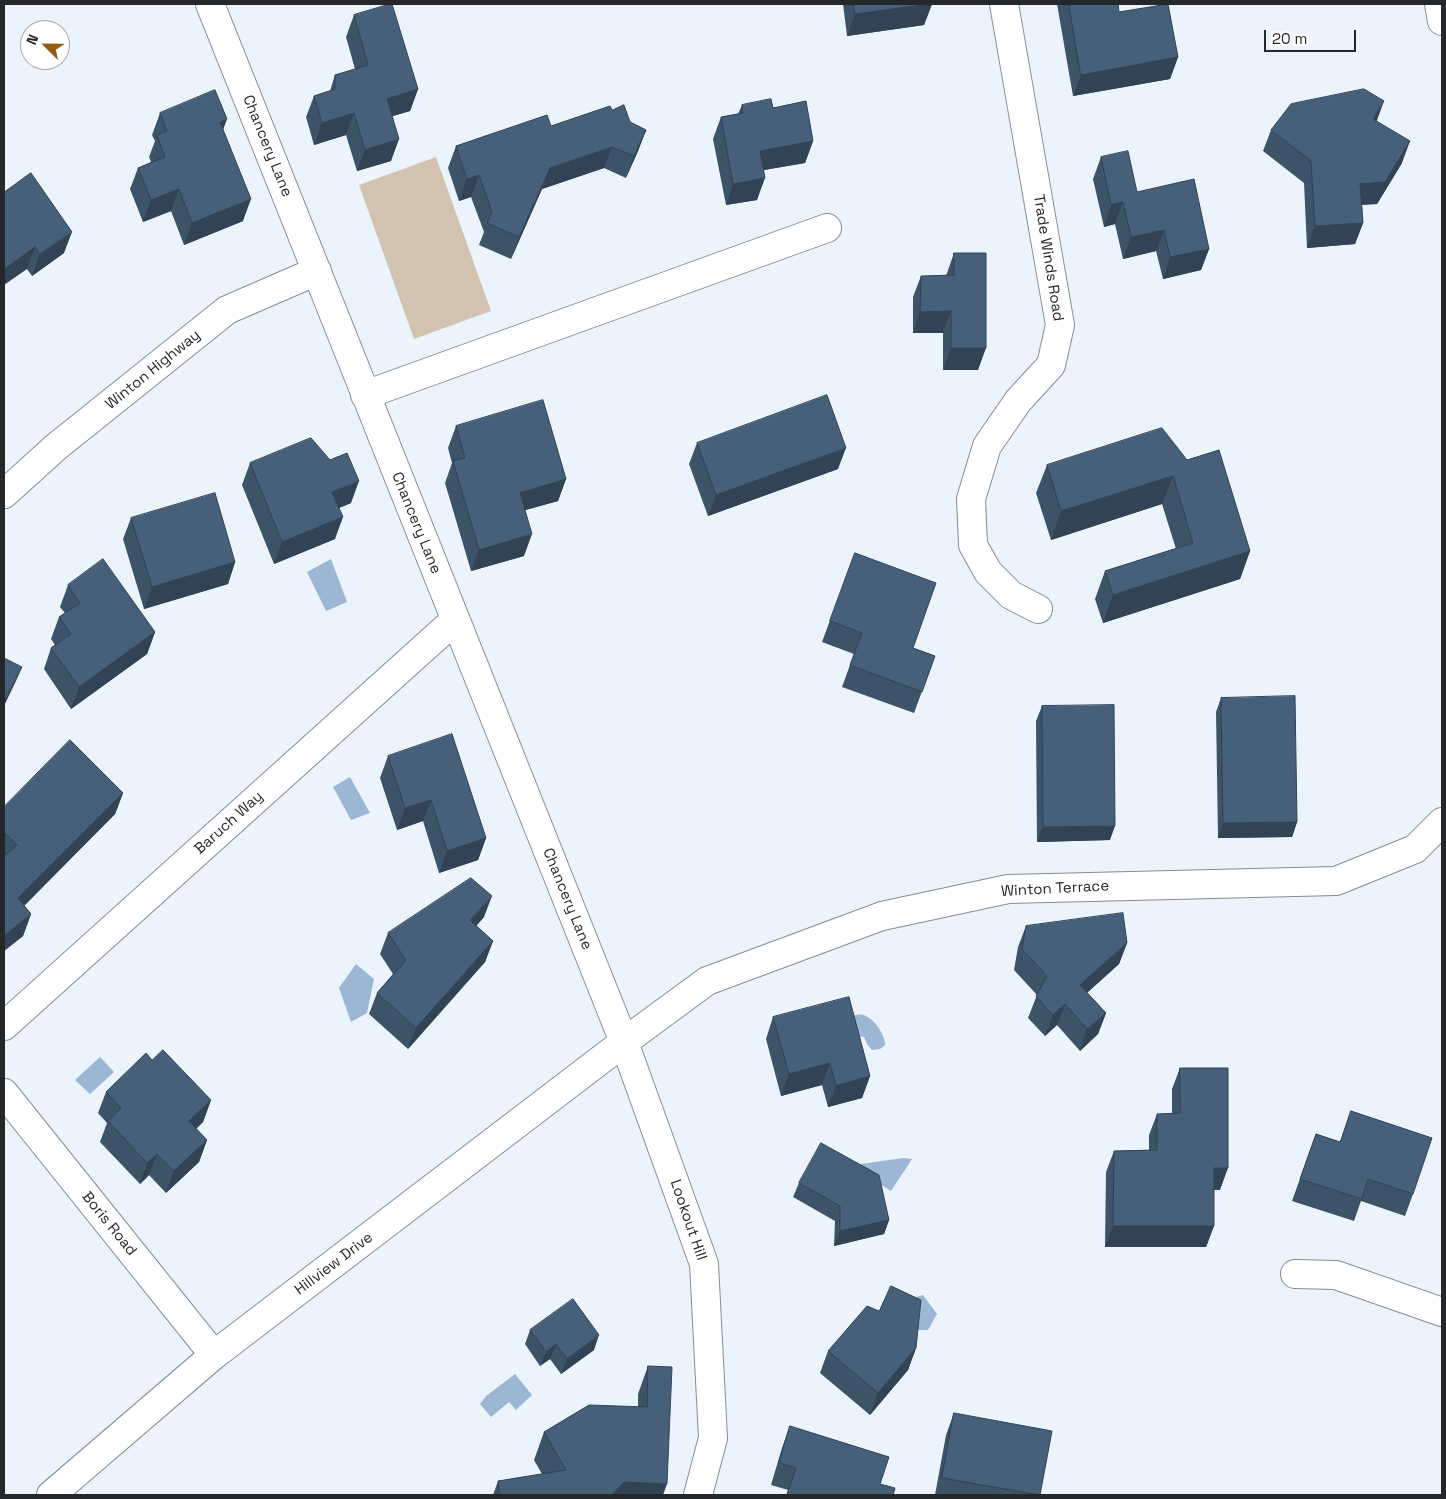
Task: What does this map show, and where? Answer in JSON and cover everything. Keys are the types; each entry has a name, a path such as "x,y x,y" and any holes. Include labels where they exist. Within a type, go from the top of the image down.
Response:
{"street":[{"name":"Chancery Lane","path":"210,4 624,1042"},
{"name":"Trade Winds Road","path":"1004,4 1060,325 1051,365 1018,401 987,446 970,500 973,545 988,572 1012,595 1038,609"},
{"path":"1439,4 1442,21"},
{"path":"365,395 827,228"},
{"name":"Winton Highway","path":"4,494 56,447 227,310 317,270"},
{"name":"Baruch Way","path":"4,1026 455,620"},
{"name":"Winton Terrace","path":"624,1042 707,981 882,916 1008,889 1336,881 1415,849 1442,822"},
{"name":"Hillview Drive","path":"51,1495 214,1355 624,1042"},
{"name":"Lookout Hill","path":"624,1042 704,1264 713,1438 698,1495"},
{"name":"Boris Road","path":"4,1093 214,1355"},
{"path":"1295,1274 1336,1275 1442,1312"}],"shaded area":[{"path":"436,157 491,311 414,339 359,185"}],"water":[{"path":"331,559 347,602 326,611 307,572"},
{"path":"350,777 370,813 351,820 333,787"},
{"path":"356,964 374,979 367,1013 351,1022 339,988"},
{"path":"864,1015 875,1023 883,1036 885,1045 880,1049 872,1050 864,1037 855,1036 851,1017"},
{"path":"100,1057 114,1072 90,1094 75,1080"},
{"path":"903,1158 912,1159 891,1191 864,1174 861,1164"},
{"path":"923,1295 937,1314 928,1330 917,1330 913,1298"},
{"path":"515,1374 532,1395 516,1410 509,1402 491,1417 480,1404 486,1396"}],"building":[{"path":"392,4 418,89 387,99 399,139 365,150 354,113 322,123 314,96 335,89 335,75 368,65 354,15"},
{"path":"853,4 930,4 855,14"},
{"path":"1069,4 1118,4 1119,12 1168,4 1178,57 1081,75"},
{"path":"1364,89 1384,101 1373,119 1410,141 1385,182 1360,184 1363,223 1315,226 1311,161 1271,130 1291,104"},
{"path":"215,90 227,119 220,122 251,199 192,223 179,189 151,200 138,168 165,157 157,135 167,131 160,113"},
{"path":"771,99 773,108 806,101 813,141 760,151 765,178 733,184 721,117 743,113 742,105"},
{"path":"624,105 630,122 646,130 634,156 612,147 550,168 519,237 487,223 492,212 479,175 467,179 456,146 547,115 551,126 610,106 612,110"},
{"path":"1128,151 1137,192 1194,179 1209,249 1170,257 1164,230 1131,237 1123,202 1111,205 1101,157"},
{"path":"31,173 72,232 40,254 35,247 4,269 4,192"},
{"path":"954,253 986,253 986,348 951,348 951,311 920,312 921,276 954,275"},
{"path":"827,395 846,448 716,495 697,443"},
{"path":"543,400 566,479 520,493 532,534 479,550 453,461 465,458 456,426"},
{"path":"1162,428 1187,460 1219,450 1250,551 1113,595 1105,571 1193,543 1173,476 1061,511 1047,465"},
{"path":"311,438 330,460 347,453 359,481 332,492 343,517 282,542 250,463"},
{"path":"215,493 235,562 152,587 131,518"},
{"path":"855,553 936,583 913,648 935,656 922,692 850,665 862,633 830,621"},
{"path":"103,559 155,632 79,687 51,648 71,634 59,617 80,603 68,585"},
{"path":"4,658 22,667 4,702"},
{"path":"1295,696 1297,822 1223,823 1221,698"},
{"path":"1114,705 1115,826 1043,827 1042,706"},
{"path":"452,734 486,838 447,851 431,800 405,808 388,756"},
{"path":"70,740 123,793 18,898 31,914 4,936 4,856 17,845 4,832 4,807"},
{"path":"471,878 492,896 470,920 493,941 416,1028 377,993 406,960 388,933"},
{"path":"1123,913 1127,943 1080,985 1106,1013 1087,1029 1065,1004 1053,1015 1036,996 1047,976 1022,949 1026,926"},
{"path":"849,997 870,1076 836,1086 830,1063 789,1074 773,1017"},
{"path":"163,1050 211,1100 189,1121 207,1140 174,1171 157,1154 147,1163 108,1121 121,1108 106,1092 146,1053 152,1060"},
{"path":"1180,1068 1228,1068 1228,1168 1214,1168 1214,1226 1113,1226 1114,1151 1157,1150 1157,1114 1180,1113"},
{"path":"1351,1111 1432,1138 1413,1194 1368,1179 1362,1199 1300,1179 1316,1134 1340,1142"},
{"path":"821,1143 879,1175 889,1220 840,1231 840,1206 799,1183"},
{"path":"891,1286 921,1300 916,1348 878,1393 828,1351 867,1306 879,1311"},
{"path":"573,1299 599,1335 567,1359 556,1344 546,1352 530,1330"},
{"path":"648,1366 672,1367 667,1484 624,1482 612,1495 500,1495 498,1481 566,1470 544,1432 589,1405 647,1407"},
{"path":"954,1413 1052,1431 1040,1495 942,1478"},
{"path":"790,1426 889,1457 880,1484 895,1488 893,1495 787,1495 796,1468 779,1463"}]}
